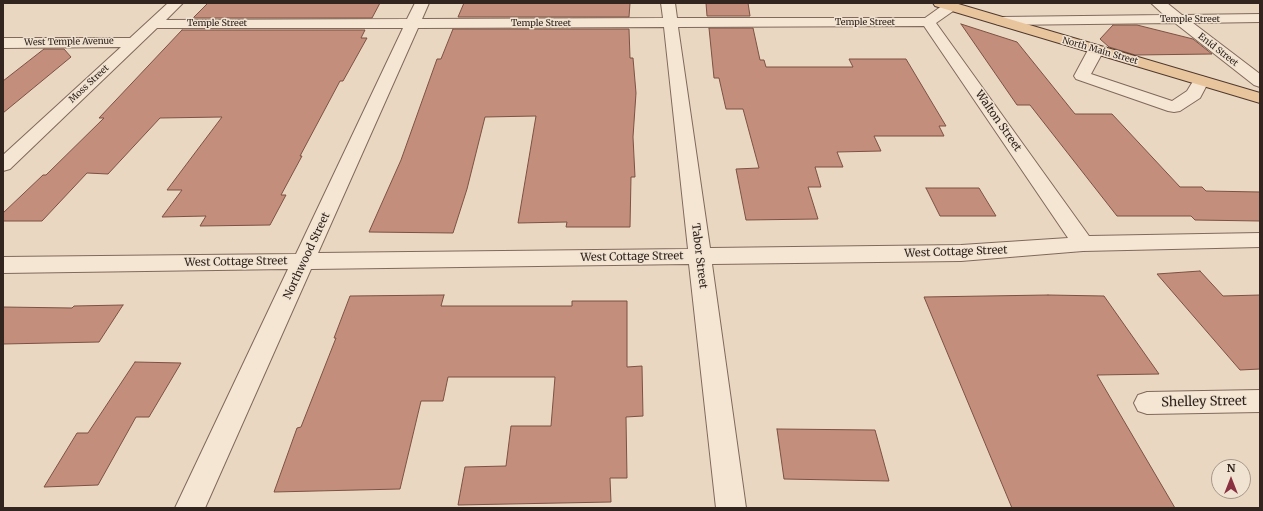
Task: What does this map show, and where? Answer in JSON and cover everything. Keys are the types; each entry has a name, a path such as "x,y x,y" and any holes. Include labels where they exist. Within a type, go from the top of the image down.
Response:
{"main road":[{"name":"North Main Street","path":"945,5 1260,98"}],"street":[{"name":"Moss Street","path":"3,165 176,3"},
{"name":"Northwood Street","path":"190,508 422,3"},
{"name":"Enid Street","path":"1158,3 1260,82"},
{"path":"928,22 945,5"},
{"name":"Temple Street","path":"154,24 413,23 669,13 928,22"},
{"name":"Tabor Street","path":"669,13 731,508"},
{"name":"Temple Street","path":"1001,21 1260,18"},
{"name":"Walton Street","path":"928,22 1083,244"},
{"name":"West Temple Avenue","path":"3,43 134,42"},
{"path":"1096,50 1082,76 1174,107 1194,94 1202,81"},
{"name":"West Cottage Street","path":"3,266 961,253 1083,244 1260,240"},
{"name":"Shelley Street","path":"1147,403 1260,401"}],"building":[{"path":"208,3 380,3 372,18 193,18"},
{"path":"464,3 630,3 629,17 458,17"},
{"path":"706,3 748,3 750,16 707,16"},
{"path":"961,24 1017,42 1075,114 1112,114 1180,187 1202,187 1206,191 1260,192 1260,221 1195,220 1191,216 1117,216 1030,105 1017,105"},
{"path":"1113,25 1137,25 1193,39 1212,54 1135,55 1109,47 1100,39"},
{"path":"709,28 753,28 760,60 764,60 766,67 853,67 849,59 906,59 946,126 939,126 944,136 874,136 881,151 837,152 843,167 815,167 821,187 808,187 818,219 746,220 736,169 759,168 743,109 726,109 719,78 714,78"},
{"path":"453,29 629,29 630,58 633,58 636,93 633,137 635,177 631,177 630,227 566,227 567,222 518,223 536,116 485,117 467,189 453,233 369,232 401,160 437,59 441,59"},
{"path":"182,30 365,30 361,38 367,38 343,81 340,81 300,156 302,156 281,195 286,195 270,225 200,226 206,216 162,217 182,190 167,190 222,117 160,118 108,174 87,173 42,221 3,221 3,213 43,175 46,175 104,118 99,118"},
{"path":"44,49 64,49 71,57 3,113 3,81"},
{"path":"926,188 979,188 996,216 940,216"},
{"path":"1200,271 1223,296 1260,295 1260,369 1240,370 1157,274"},
{"path":"444,295 441,306 572,306 572,301 627,301 627,367 642,366 643,416 626,417 627,478 610,478 611,502 458,505 465,467 506,466 511,426 551,426 555,377 448,377 443,401 421,401 400,489 274,492 297,428 301,427 336,338 334,338 350,296"},
{"path":"1048,295 1104,296 1159,374 1097,375 1175,508 1012,508 924,297"},
{"path":"123,305 99,342 3,344 3,307 72,308 74,306"},
{"path":"135,362 181,363 149,417 136,417 98,485 44,487 77,433 88,433"},
{"path":"777,429 875,430 889,481 784,479"}]}
